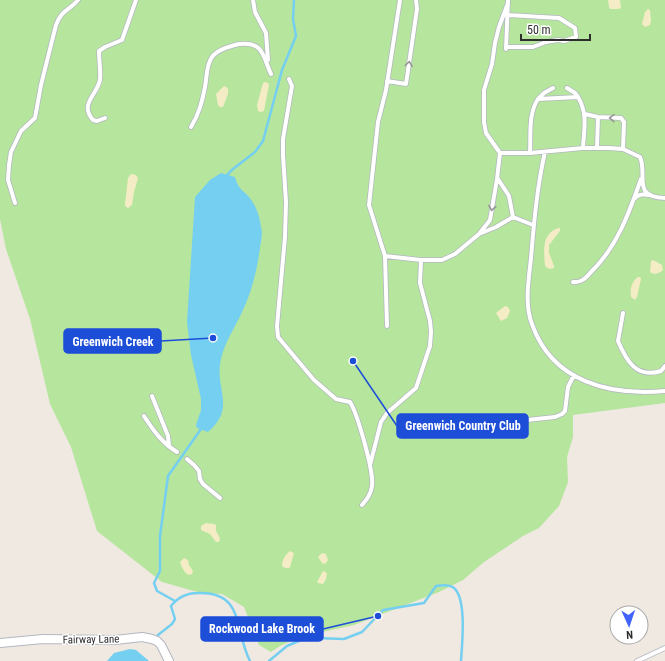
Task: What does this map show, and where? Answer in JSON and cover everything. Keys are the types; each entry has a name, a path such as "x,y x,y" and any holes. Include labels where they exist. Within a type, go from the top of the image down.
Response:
{"street":[{"name":"Fairway Lane","path":"0,643 43,639 115,640 142,637 152,639 161,645 169,661"}],"lane":[{"path":"15,204 8,180 11,152 21,131 35,118 41,85 59,18 62,13 78,0"},
{"path":"105,118 97,121 93,120 88,113 89,100 99,81 99,51 122,40 136,0"},
{"path":"191,127 202,103 209,63 216,53 233,45 252,44 259,48 271,74 267,57 266,33 252,0"},
{"path":"387,326 385,256 369,205 378,122 387,81 400,0"},
{"path":"387,81 406,84 417,8 416,0"},
{"path":"385,256 421,260 442,260 455,254 478,234 490,220 500,153 486,133 484,122 484,90 492,64 499,27 508,1"},
{"path":"508,1 506,48 533,47 546,42 558,40 564,41 576,37 574,28 559,18 508,15"},
{"path":"289,80 292,86 283,139 286,202 278,338 326,392 336,399 350,402 358,419 372,485 370,494 362,505"},
{"path":"530,153 533,107 544,93 553,88"},
{"path":"567,88 578,97 585,114 583,148"},
{"path":"538,99 578,97"},
{"path":"585,114 598,117 621,118 624,122 622,149"},
{"path":"598,117 598,148"},
{"path":"500,153 530,153 583,148 622,149 640,157 642,162 642,184 649,195"},
{"path":"545,152 533,225 528,305 531,323 539,340 549,355 564,368 574,375 595,385 611,389 644,392 665,390"},
{"path":"573,282 580,282 586,277 597,267 612,247 642,177"},
{"path":"497,179 509,196 513,217"},
{"path":"633,200 638,195 649,195 656,198 665,198"},
{"path":"513,217 533,225"},
{"path":"478,234 496,227 513,217"},
{"path":"369,466 381,422 387,413 416,388 430,346 430,321 420,283 421,260"},
{"path":"623,313 618,341 630,363 635,368 643,372 650,373 661,371 665,366"},
{"path":"507,422 555,417 562,414 565,410 568,387 574,375"},
{"path":"152,396 168,436 169,446"},
{"path":"144,416 154,431 177,452"},
{"path":"186,459 194,465 199,472 200,479 203,484 220,498"},
{"path":"637,661 665,648"}],"green space":[{"path":"0,0 665,0 665,403 573,415 573,437 567,457 568,482 559,506 539,528 523,536 484,562 463,580 439,592 354,625 300,637 271,652 259,645 244,607 222,594 201,593 162,582 97,531 71,447 50,404 30,319 6,249 0,219"}],"sand":[{"path":"608,0 620,0 621,8 610,9"},
{"path":"648,9 650,10 651,20 650,25 645,27 642,24 645,12"},
{"path":"265,82 269,85 264,111 261,112 258,111 257,105 263,83"},
{"path":"224,86 228,88 228,94 223,107 220,107 218,105 216,94"},
{"path":"131,174 136,175 138,178 132,205 128,208 125,204 128,178"},
{"path":"560,228 560,231 549,245 549,253 554,268 549,269 545,266 544,255 546,239 549,234"},
{"path":"653,260 662,265 663,270 656,274 650,272 651,261"},
{"path":"638,277 641,279 635,300 631,297 631,289 632,284"},
{"path":"505,306 508,307 510,311 507,318 501,321 496,313"},
{"path":"206,523 216,525 216,531 220,538 219,542 216,542 210,534 201,530 201,526"},
{"path":"290,551 294,553 290,567 285,568 282,566 283,562 285,556"},
{"path":"322,553 326,554 328,560 325,564 322,563 318,557"},
{"path":"184,558 188,560 193,571 192,574 189,575 182,568 180,562"},
{"path":"323,571 327,573 326,579 323,584 318,583 317,582"}],"water":[{"path":"221,173 235,177 240,188 252,201 259,217 262,235 254,280 246,304 225,346 221,359 220,380 223,406 221,414 217,423 208,432 197,428 196,425 201,410 201,399 191,355 187,322 195,197 210,180"},
{"path":"130,649 136,650 149,661 107,661 114,653"}],"waterway":[{"path":"227,177 233,169 255,152 263,141 282,70 296,36 293,19 294,0"},
{"path":"175,601 157,591 154,583 160,571 160,536 168,476 201,429"},
{"path":"269,661 287,646 301,640 315,638 344,639 362,632 383,610 424,603 436,586 445,585 454,588 461,602 463,623 461,661"},
{"path":"158,635 172,624 175,619 171,606 177,600 190,594 213,594 224,599 231,606 236,615 245,649 250,661"}],"place":[{"name":"Greenwich Creek","path":"213,338"},
{"name":"Greenwich Country Club","path":"353,361"},
{"name":"Rockwood Lake Brook","path":"378,616"}]}
